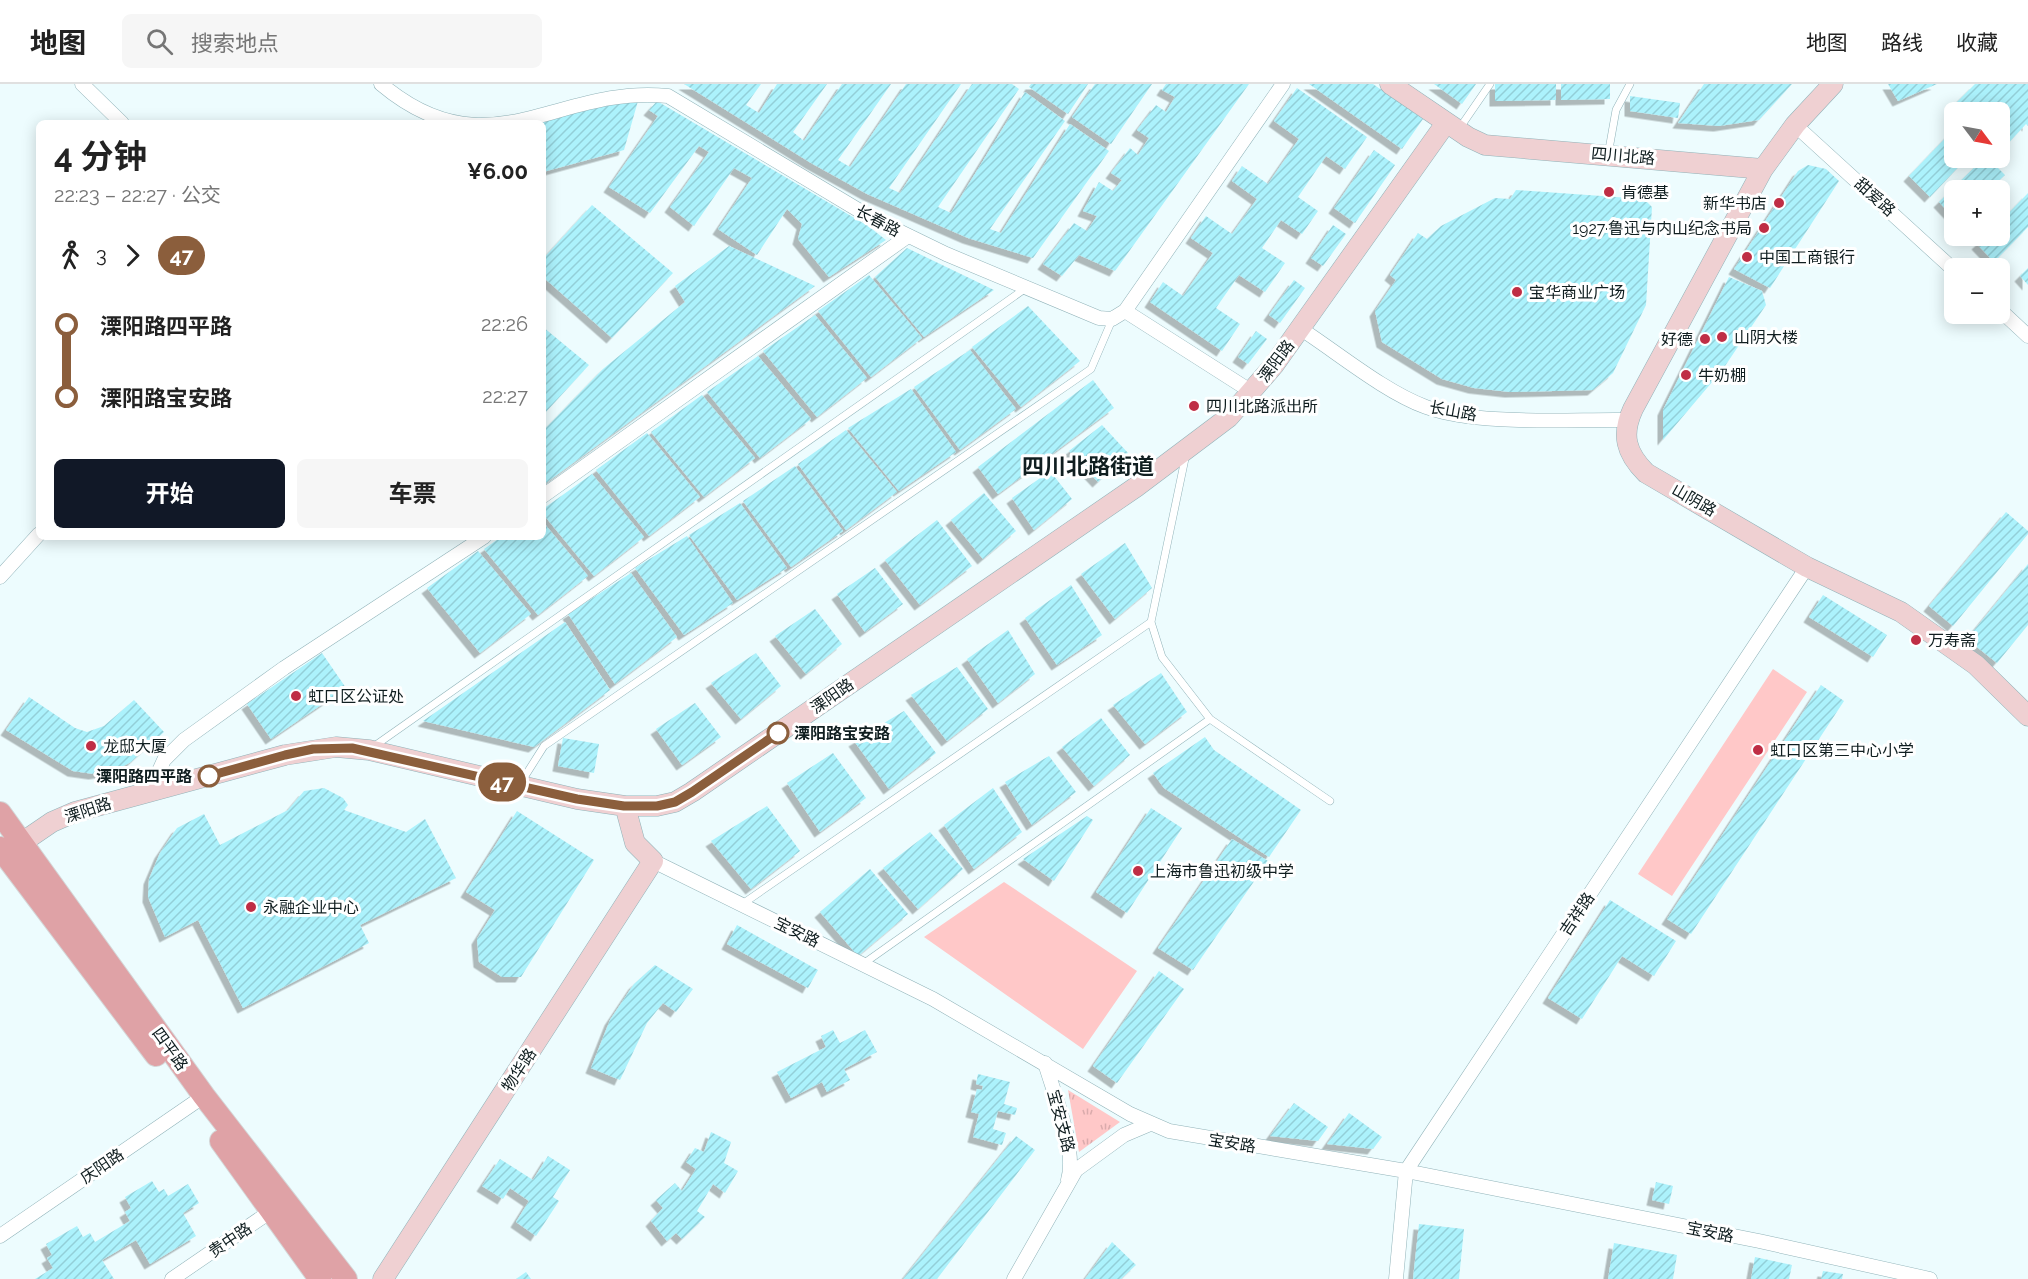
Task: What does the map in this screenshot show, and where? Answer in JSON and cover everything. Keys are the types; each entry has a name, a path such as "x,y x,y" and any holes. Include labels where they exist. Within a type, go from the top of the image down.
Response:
{"main road":[{"name":"四平路","path":"0,813 9,848 279,1205 346,1279"},
{"name":"四平路","path":"279,1205 320,1279"}],"street":[{"path":"82,84 119,120"},
{"name":"长春路","path":"381,84 422,118 448,120"},
{"path":"1112,319 1125,311 1282,84"},
{"name":"四川北路","path":"1390,84 1452,127 1485,145 1763,169"},
{"path":"1627,420 1763,169 1795,125 1833,84"},
{"name":"长春路","path":"489,120 518,116 605,90 655,93 682,103 837,199 908,237 1099,318 1112,319"},
{"name":"甜爱路","path":"1795,125 1944,261"},
{"name":"溧阳路","path":"9,848 52,822 75,812 303,751 336,747 369,750 518,786 624,806 657,806 675,802 1186,450 1229,417 1252,392 1301,329 1452,127"},
{"path":"546,494 908,237"},
{"path":"1125,311 1252,392"},
{"path":"2010,319 2028,336"},
{"name":"长山路","path":"1301,329 1400,394 1437,410 1510,419 1627,420"},
{"name":"山阴路","path":"1627,420 1624,431 1626,442 1636,463 1646,472 1808,567 1900,612 1976,665 2028,716"},
{"path":"0,577 36,537"},
{"path":"155,790 155,780 164,760 184,741 284,668 479,540"},
{"name":"吉祥路","path":"1396,1279 1406,1172 1808,567"},
{"name":"宝安路","path":"624,806 635,843 653,861 967,1018 1150,1124 1188,1137 1406,1172 1760,1241 1930,1279"},
{"name":"物华路","path":"383,1279 653,861"},
{"name":"宝安支路","path":"1014,1279 1068,1180 1071,1170 1069,1152 1045,1063"},
{"name":"庆阳路","path":"0,1236 199,1100"},
{"name":"宝安支路","path":"1068,1180 1085,1161 1124,1135 1150,1124"},
{"name":"贵中路","path":"172,1279 279,1205"}],"lane":[{"path":"1452,127 1490,84"},
{"path":"1608,155 1616,110 1630,84"},
{"path":"369,750 1026,288"},
{"path":"518,786 544,746 1091,369 1112,319"},
{"path":"1186,450 1151,622 1162,657 1210,719 1330,801"},
{"path":"741,905 1151,622"},
{"path":"863,964 1210,719"}],"green space":[{"path":"1773,669 1807,692 1672,896 1638,874"},
{"path":"1004,882 1137,971 1083,1049 924,937"},
{"path":"1068,1090 1120,1122 1079,1152"}],"building":[{"path":"684,84 761,84 746,105 759,113 777,84 827,84 793,132 804,141 842,84 891,84 838,160 850,167 906,84 961,84 889,188 900,193 972,84 1012,84 1019,89 938,207 951,213 1025,92 1065,121 990,229 1001,233 1070,124 1109,151 1033,258 968,238 867,194 811,163"},
{"path":"1031,84 1088,84 1068,114 1029,87"},
{"path":"1095,84 1152,84 1111,144 1072,117"},
{"path":"1166,84 1249,84 1115,271 1079,255 1062,276 1043,264 1074,223 1087,231 1097,216 1083,211 1099,182 1113,191 1122,180 1111,173 1130,148 1138,155 1149,138 1137,130 1156,105 1166,112 1175,97 1162,90"},
{"path":"1309,84 1373,84 1423,119 1402,149"},
{"path":"1434,84 1476,84 1462,104"},
{"path":"1495,84 1556,84 1556,100 1495,101"},
{"path":"1561,84 1610,84 1610,99 1561,100"},
{"path":"1704,84 1792,84 1759,120 1719,126 1678,123"},
{"path":"1888,84 1937,84 1898,101"},
{"path":"1975,84 2028,84 2028,126 2026,124 2010,141 2010,102 1957,102"},
{"path":"1297,88 1367,137 1345,169 1326,156 1298,197 1318,211 1302,234 1281,220 1262,248 1285,263 1265,292 1239,275 1216,308 1240,324 1222,351 1150,302 1163,282 1183,296 1213,253 1191,238 1206,216 1232,234 1257,199 1232,181 1242,166 1268,184 1299,139 1274,121"},
{"path":"1630,96 1680,103 1678,118 1630,111"},
{"path":"638,101 624,150 546,171 546,120 526,120 562,109"},
{"path":"657,101 868,226 886,240 829,277 798,239 802,224 787,209 757,255 718,229 752,178 734,168 694,226 670,207 709,152 699,146 650,213 609,187 658,116 649,110"},
{"path":"1944,139 1944,168 1958,168 1930,197 1909,176"},
{"path":"1374,150 1395,165 1355,223 1334,208"},
{"path":"1808,165 1826,169 1839,181 1770,288 1734,269 1798,171"},
{"path":"1974,168 1998,168 2005,175 2000,180 1962,180"},
{"name":"宝华商业广场","path":"1516,190 1644,199 1652,207 1646,305 1613,373 1593,390 1510,392 1474,388 1442,379 1382,342 1375,311 1396,280 1390,275 1418,233 1427,239 1441,226 1495,198 1510,199"},
{"path":"2028,193 2028,227 2010,246 2010,212"},
{"path":"1944,197 1944,207 1939,202"},
{"path":"592,205 673,273 612,338 546,280 546,256"},
{"path":"1333,225 1346,234 1323,266 1311,258"},
{"path":"729,246 815,286 546,483 546,428 603,369 685,302 675,286"},
{"path":"1979,246 2010,246 1998,258 1990,258"},
{"path":"907,248 994,290 924,337 875,277"},
{"path":"2028,268 2028,285 2020,276"},
{"path":"869,275 922,338 871,377 818,311"},
{"name":"山阴大楼","path":"1729,277 1762,291 1766,305 1723,369 1663,440 1663,410"},
{"path":"1294,280 1305,288 1280,323 1269,315"},
{"path":"1028,306 1080,361 1021,407 972,347"},
{"path":"815,315 867,378 817,417 763,351"},
{"path":"546,329 589,365 546,412"},
{"path":"1256,331 1267,339 1248,364 1238,357"},
{"path":"970,350 1016,409 960,450 914,387"},
{"path":"758,356 811,419 760,458 707,392"},
{"path":"1093,380 1114,408 998,494 978,467"},
{"path":"911,389 956,452 899,491 848,428"},
{"path":"702,395 755,458 704,497 651,432"},
{"path":"1102,425 1128,453 1098,482 1069,451"},
{"path":"846,430 897,492 846,530 798,464"},
{"path":"647,433 700,497 649,536 596,470"},
{"path":"795,466 843,531 791,567 743,501"},
{"path":"1050,471 1072,499 1034,530 1012,498"},
{"path":"592,474 644,537 594,576 546,518 546,507"},
{"path":"984,493 1016,531 983,559 951,520"},
{"path":"740,503 787,568 737,600 689,535"},
{"path":"2006,512 2028,531 2028,534 1953,626 1929,606"},
{"path":"937,520 972,566 920,605 885,560"},
{"path":"546,526 588,576 538,615 484,549 497,540 546,540"},
{"path":"687,536 733,603 684,635 635,568"},
{"path":"1125,543 1152,588 1115,619 1081,574"},
{"path":"478,551 531,614 480,653 427,588"},
{"path":"2028,564 2028,625 1997,663 1967,639"},
{"path":"875,568 903,604 865,632 837,594"},
{"path":"631,573 677,637 615,684 568,614"},
{"path":"1071,585 1102,635 1057,665 1025,618"},
{"path":"1823,595 1887,635 1873,657 1809,617"},
{"path":"815,609 842,644 806,674 775,636"},
{"path":"565,622 610,690 534,747 423,721"},
{"path":"1008,630 1035,674 998,703 967,659"},
{"name":"虹口区公证处","path":"322,653 346,688 271,739 247,704"},
{"path":"756,653 781,686 741,719 711,683"},
{"path":"957,667 988,709 947,741 911,695"},
{"path":"1161,673 1187,712 1145,744 1113,705"},
{"path":"1821,685 1844,701 1691,934 1667,919"},
{"name":"龙邸大厦","path":"29,697 75,728 87,732 104,726 134,700 164,732 131,762 114,771 94,774 73,771 6,730"},
{"path":"695,703 721,737 682,765 656,729"},
{"path":"904,711 936,753 889,789 854,741"},
{"path":"1101,718 1130,755 1094,786 1062,747"},
{"path":"1205,737 1214,750 1301,810 1269,857 1164,788 1153,773"},
{"path":"563,738 599,744 594,773 558,766"},
{"path":"833,753 866,798 820,832 787,783"},
{"path":"1049,756 1076,792 1032,825 1005,782"},
{"name":"永融企业中心","path":"324,788 343,798 348,805 344,810 406,832 425,819 456,878 360,925 369,943 243,1008 198,920 165,937 148,897 149,879 160,853 177,828 204,814 220,845 288,810 304,791"},
{"path":"993,788 1022,832 974,869 944,825"},
{"path":"767,806 800,851 751,889 711,841"},
{"path":"1151,808 1182,828 1127,913 1096,892"},
{"path":"517,811 594,860 521,977 502,977 479,962 477,939 495,910 466,892"},
{"path":"1087,816 1093,820 1054,881 1023,859"},
{"path":"930,832 963,869 918,909 883,868"},
{"path":"1232,839 1268,861 1193,970 1158,948"},
{"path":"870,869 908,914 858,956 820,912"},
{"path":"1610,900 1676,941 1654,976 1622,956 1582,1019 1548,998"},
{"path":"737,925 818,970 808,988 727,944"},
{"path":"655,965 693,989 676,1012 663,1003 647,1023 620,1080 591,1068 610,1020 634,984"},
{"path":"1159,971 1184,989 1117,1083 1093,1066"},
{"path":"833,1030 840,1043 865,1030 877,1052 844,1069 850,1080 827,1092 822,1082 791,1098 777,1072 826,1047 821,1036"},
{"path":"978,1074 1010,1082 1004,1104 1017,1108 1015,1115 998,1111 993,1129 1006,1133 1002,1145 973,1137 979,1114 971,1112 977,1089 982,1090 983,1086 976,1084"},
{"path":"1294,1103 1328,1127 1318,1141 1270,1136"},
{"path":"1349,1113 1382,1137 1373,1149 1327,1144"},
{"path":"711,1132 731,1142 724,1163 738,1171 725,1193 713,1184 697,1211 705,1217 682,1239 676,1233 667,1241 651,1221 663,1208 656,1200 675,1183 682,1191 696,1169 686,1162 695,1148 704,1152"},
{"path":"1016,1136 1035,1150 937,1279 903,1279"},
{"path":"548,1156 570,1170 553,1197 559,1201 536,1236 516,1222 529,1201 510,1188 503,1199 482,1186 500,1159 533,1180"},
{"path":"152,1181 159,1192 164,1189 168,1196 188,1184 199,1203 183,1213 196,1236 150,1264 136,1240 102,1260 114,1279 35,1279 53,1268 47,1258 52,1255 46,1244 77,1226 83,1237 90,1233 95,1242 130,1221 125,1212 131,1208 125,1197"},
{"path":"1656,1182 1673,1186 1669,1204 1652,1200"},
{"path":"1419,1224 1464,1229 1459,1279 1413,1279"},
{"path":"1112,1242 1136,1265 1121,1279 1085,1279"},
{"path":"1614,1243 1677,1255 1673,1279 1608,1279"},
{"path":"1755,1257 1792,1265 1789,1279 1751,1279"},
{"path":"1823,1271 1843,1274 1842,1279 1821,1279"},
{"path":"526,1272 531,1279 516,1279"}],"bus line":[{"name":"47","path":"209,776 259,761 313,749 352,748 409,759 577,799 624,806 657,806 675,802 692,792 778,733"}],"place":[{"name":"肯德基","path":"1609,192"},
{"name":"新华书店","path":"1779,203"},
{"name":"1927·鲁迅与内山纪念书局","path":"1764,228"},
{"name":"中国工商银行","path":"1747,257"},
{"name":"宝华商业广场","path":"1517,292"},
{"name":"山阴大楼","path":"1722,337"},
{"name":"好德","path":"1705,339"},
{"name":"牛奶棚","path":"1686,375"},
{"name":"四川北路派出所","path":"1194,406"},
{"name":"万寿斋","path":"1916,640"},
{"name":"虹口区公证处","path":"296,696"},
{"name":"溧阳路宝安路","path":"778,733"},
{"name":"龙邸大厦","path":"91,746"},
{"name":"虹口区第三中心小学","path":"1758,750"},
{"name":"溧阳路四平路","path":"209,776"},
{"name":"上海市鲁迅初级中学","path":"1138,871"},
{"name":"永融企业中心","path":"251,907"}],"district":[{"name":"四川北路街道","path":"1088,466"}]}
